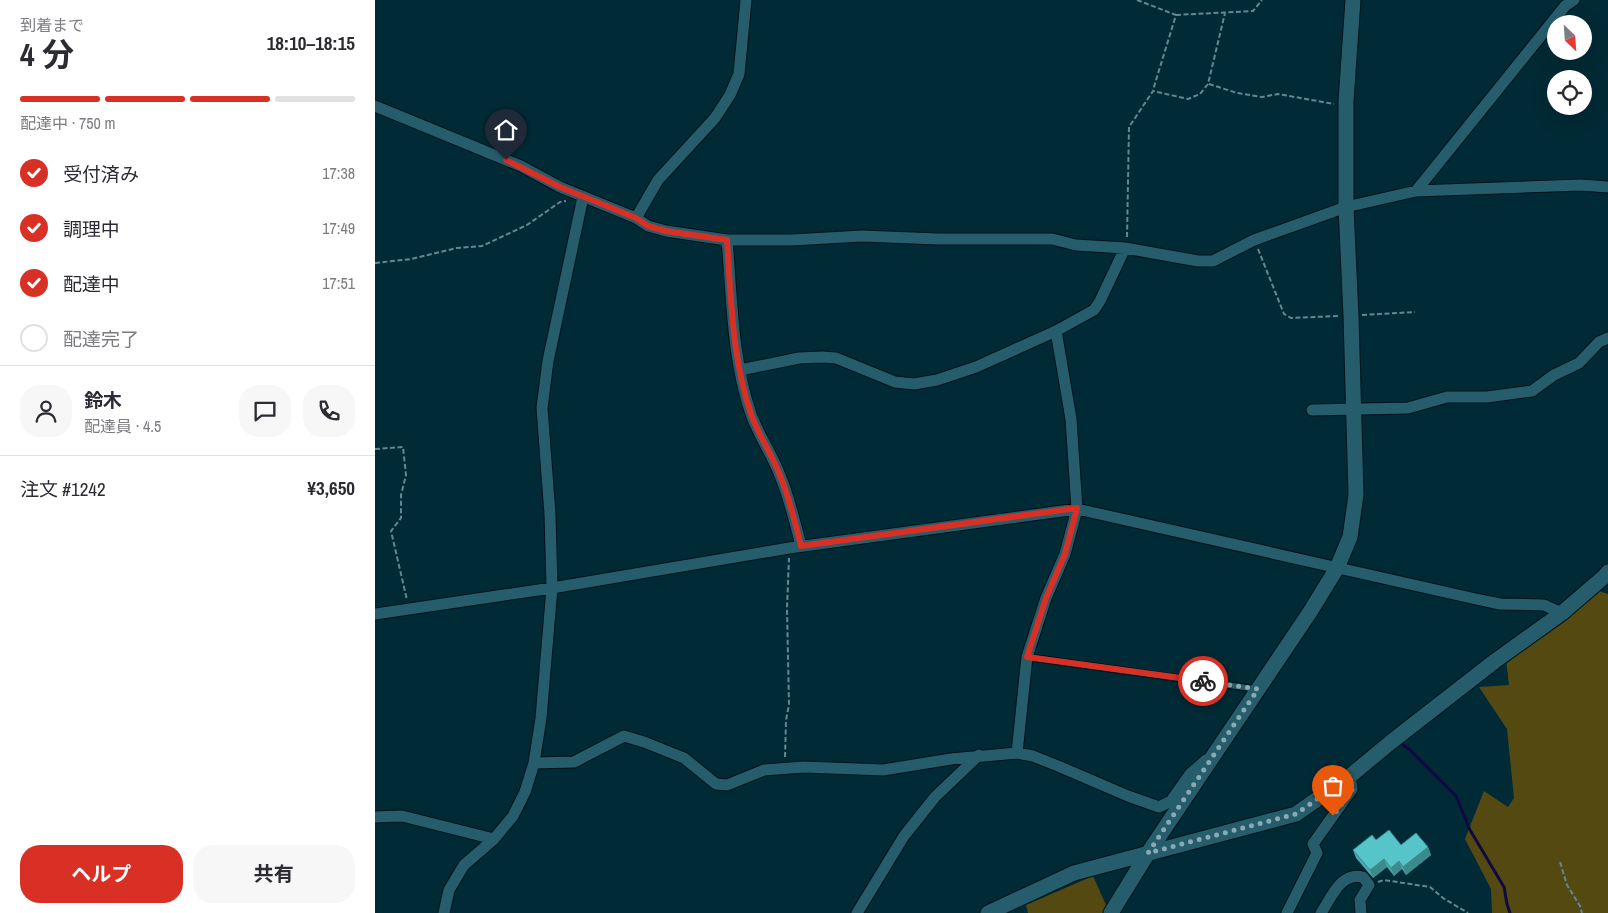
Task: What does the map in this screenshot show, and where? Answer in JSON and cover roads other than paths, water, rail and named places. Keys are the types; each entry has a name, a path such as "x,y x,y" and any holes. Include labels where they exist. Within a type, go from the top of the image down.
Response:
{"street":[{"path":"636,218 658,180 715,118 730,95 739,74 746,0"},
{"path":"1111,913 1148,853 1310,612 1337,568 1350,537 1356,495 1346,207 1346,106 1353,0"},
{"path":"1416,191 1565,6 1574,0"},
{"path":"375,106 521,166 560,187 636,218 648,226 666,231 727,240 791,240 862,236 938,239 1052,239 1076,245 1125,248 1198,261 1213,261 1254,240 1346,207 1416,191 1581,185 1608,187"},
{"path":"444,913 449,890 464,865 494,839 513,816 525,792 534,763 541,718 552,588 550,514 542,408 548,361 583,197"},
{"path":"727,240 740,370 751,415 780,474 801,546"},
{"path":"740,370 799,358 822,357 836,358 895,382 914,384 937,380 976,367 1056,331 1094,310 1125,248"},
{"path":"1017,753 1027,657 1046,598 1065,554 1077,508 1071,419 1056,331"},
{"path":"1311,410 1408,408 1447,397 1487,397 1532,391 1554,375 1579,363 1599,342 1608,338"},
{"path":"375,614 552,588 801,546 1077,508 1500,604 1544,605 1562,613"},
{"path":"988,913 1075,873 1296,814 1350,776 1487,667 1562,613 1608,572"},
{"path":"534,763 574,762 624,736 684,758 716,784 727,785 764,770 803,767 883,770 979,755 1017,753 1033,756 1159,807 1171,801 1190,774 1217,751"},
{"path":"857,913 904,836 935,797 979,755"},
{"path":"1287,913 1317,852 1313,844 1352,790 1350,776"},
{"path":"375,817 402,816 494,839"},
{"path":"1321,913 1342,882 1355,875 1363,877 1369,885 1360,900 1361,913"}],"lane":[{"path":"1027,657 1258,689"}],"waterway":[{"path":"1403,745 1456,796 1470,830 1504,887 1510,913"}]}
